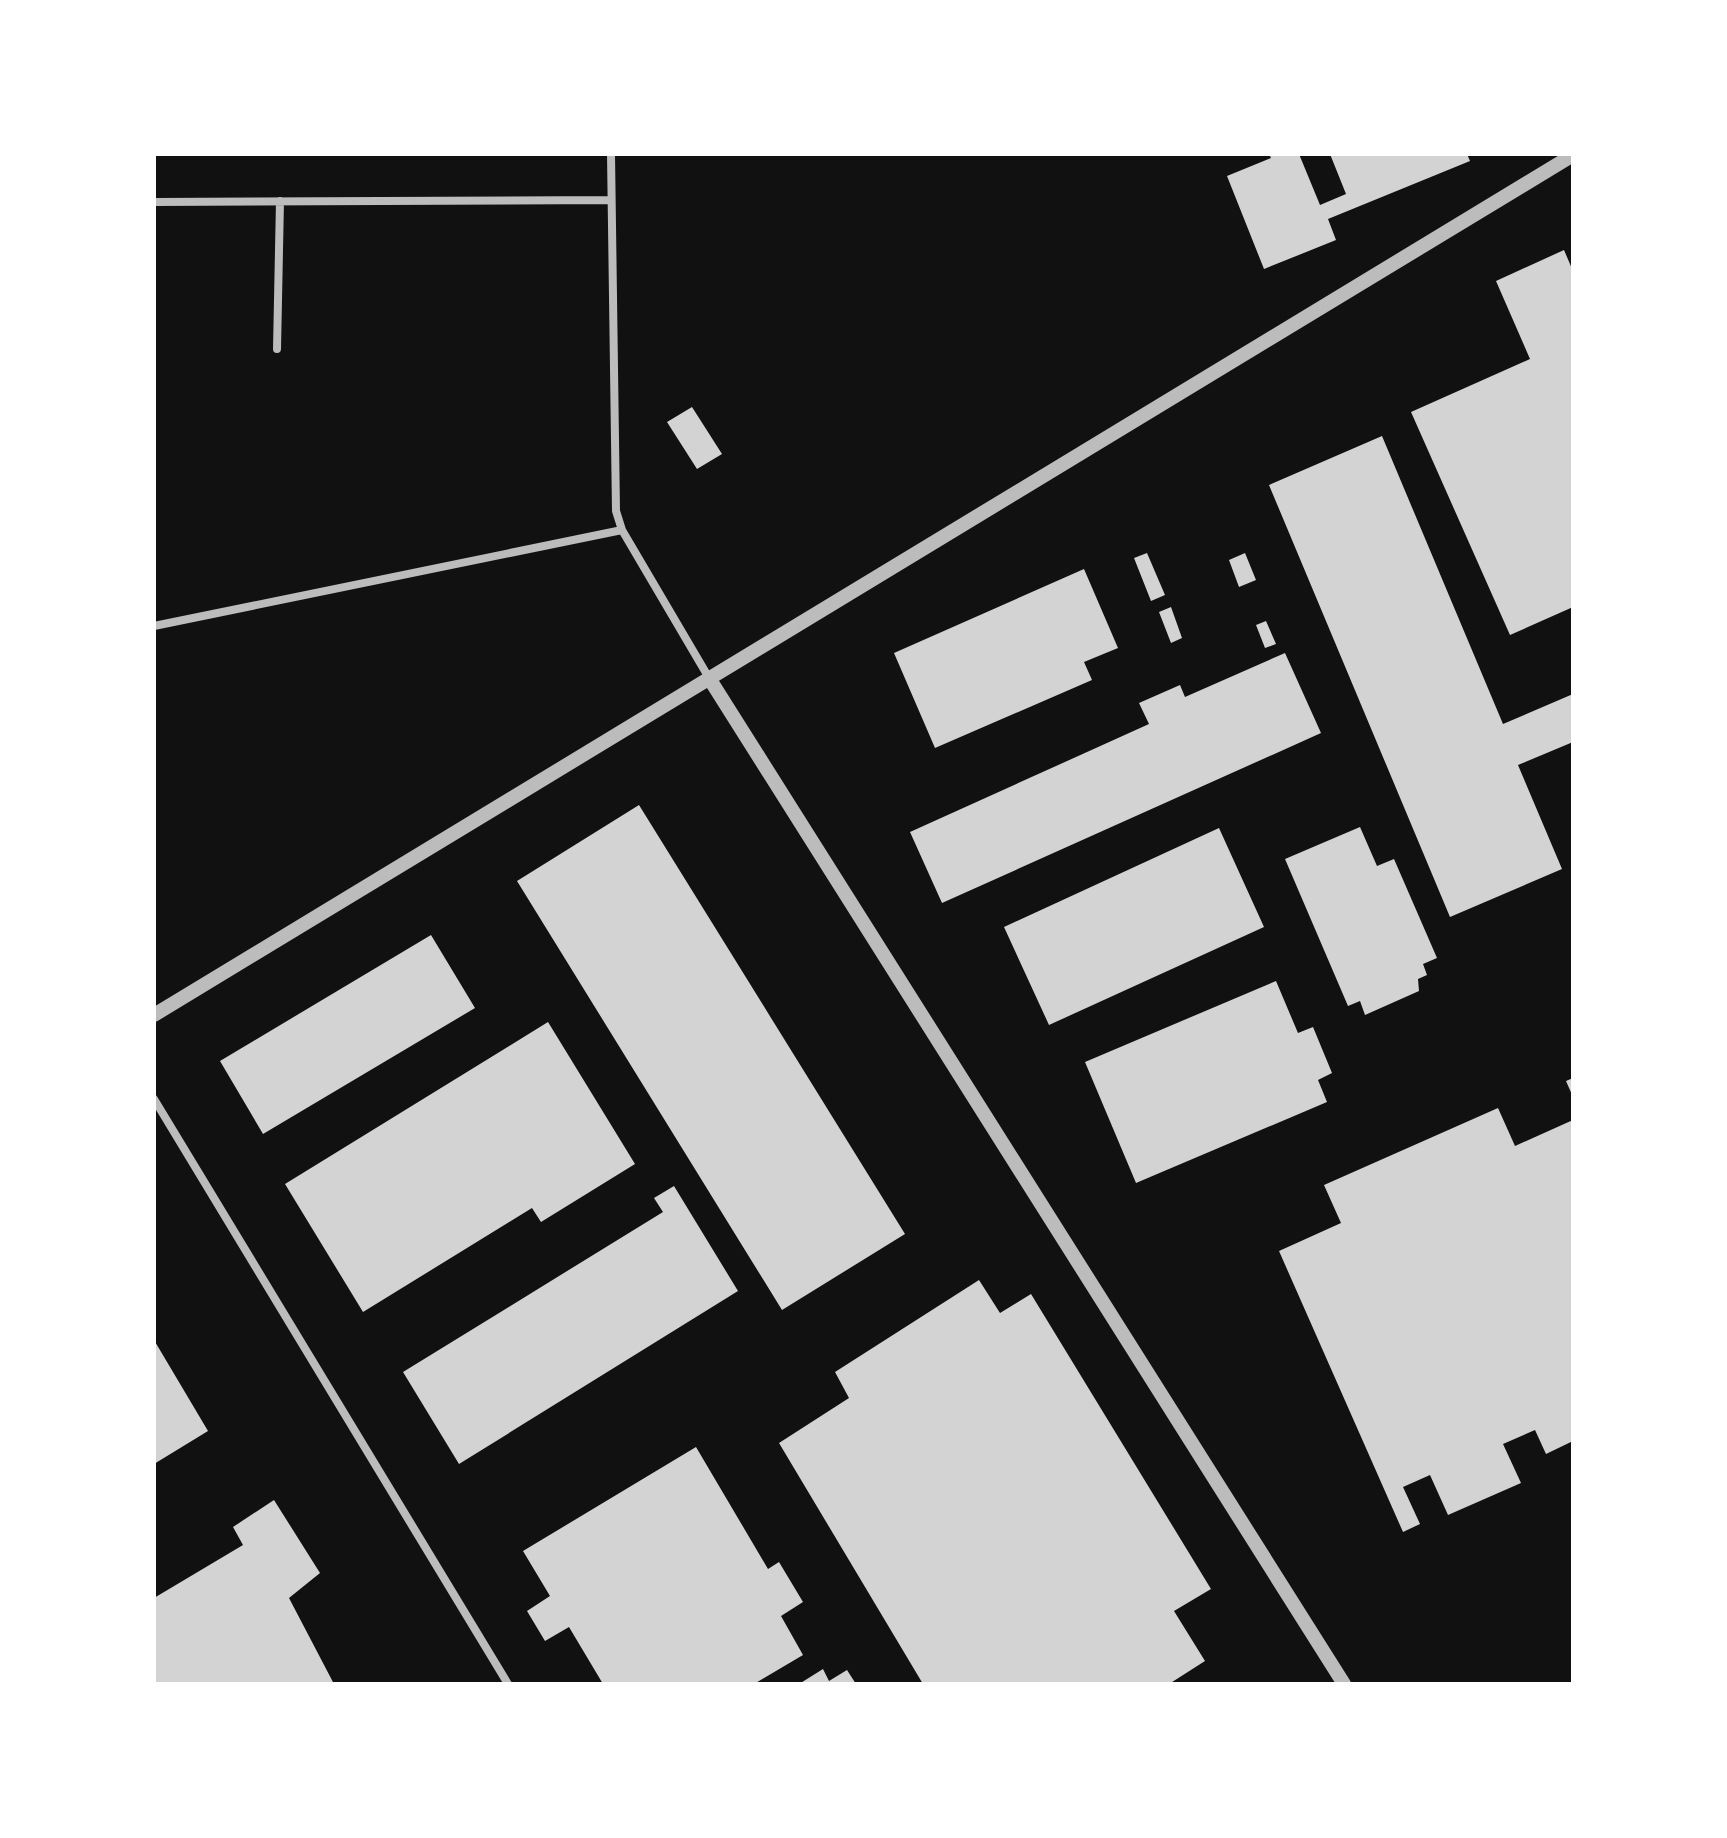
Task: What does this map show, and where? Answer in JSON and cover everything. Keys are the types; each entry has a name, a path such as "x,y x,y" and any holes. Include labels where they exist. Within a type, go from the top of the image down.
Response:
{"street":[{"path":"611,154 616,511 622,530 709,678 1344,1684"},
{"path":"154,1015 1573,155"},
{"path":"154,202 610,200"},
{"path":"277,349 280,201"},
{"path":"154,626 622,530"},
{"path":"154,1099 508,1684"}],"building":[{"path":"1269,154 1299,154 1320,205 1346,194 1330,154 1467,154 1470,161 1328,219 1336,240 1264,269 1227,176 1271,158"},
{"path":"1564,250 1573,271 1573,607 1510,635 1411,412 1530,359 1496,281"},
{"path":"692,407 722,454 697,469 667,422"},
{"path":"1382,436 1503,724 1573,694 1573,742 1518,765 1562,869 1450,917 1269,485"},
{"path":"1147,553 1165,595 1151,601 1134,558"},
{"path":"1245,553 1256,580 1239,587 1229,560"},
{"path":"1084,569 1118,648 1084,662 1092,680 935,748 894,653"},
{"path":"1171,607 1182,638 1171,643 1159,612"},
{"path":"1266,621 1276,644 1265,648 1256,625"},
{"path":"1285,653 1321,733 942,903 910,832 1149,724 1139,703 1180,685 1185,697"},
{"path":"639,805 905,1234 782,1310 517,881"},
{"path":"1360,827 1377,866 1394,859 1437,958 1423,964 1427,975 1418,979 1419,991 1365,1015 1360,1001 1348,1006 1285,859"},
{"path":"1219,828 1264,927 1049,1025 1004,927"},
{"path":"431,935 475,1008 263,1134 220,1061"},
{"path":"1276,981 1298,1033 1313,1027 1332,1073 1318,1080 1327,1102 1136,1183 1085,1062"},
{"path":"548,1022 635,1164 541,1222 532,1208 363,1312 285,1184"},
{"path":"1573,1078 1573,1097 1566,1081"},
{"path":"1498,1108 1515,1146 1573,1120 1573,1441 1546,1454 1535,1430 1503,1444 1521,1483 1448,1515 1430,1475 1403,1487 1420,1524 1403,1532 1279,1251 1341,1223 1324,1185"},
{"path":"674,1186 738,1291 459,1464 403,1372 663,1212 654,1198"},
{"path":"979,1280 1000,1313 1031,1294 1211,1589 1174,1611 1205,1661 1169,1684 923,1684 779,1443 849,1398 835,1372"},
{"path":"154,1340 208,1431 154,1464"},
{"path":"696,1447 768,1569 779,1562 803,1602 781,1616 803,1655 754,1684 603,1684 569,1627 545,1641 527,1611 550,1596 523,1551"},
{"path":"274,1500 320,1573 289,1598 334,1684 154,1684 154,1598 243,1545 233,1527"},
{"path":"823,1669 829,1681 847,1670 856,1684 799,1684"}]}
